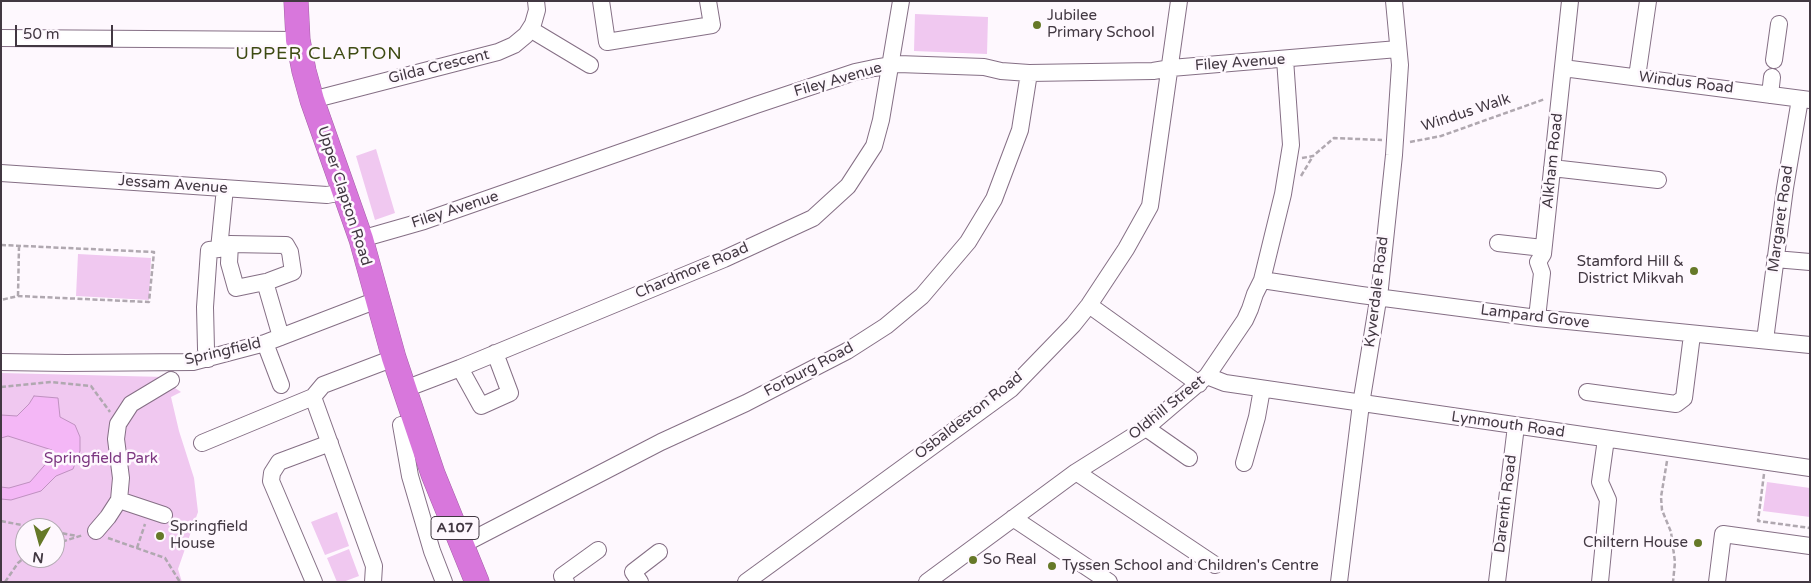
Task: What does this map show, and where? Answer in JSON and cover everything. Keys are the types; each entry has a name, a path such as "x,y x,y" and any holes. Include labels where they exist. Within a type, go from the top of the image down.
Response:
{"highway":[{"name":"Upper Clapton Road","path":"296,1 298,40 312,100 361,239 394,358 405,389"},
{"name":"A107","path":"405,389 433,474 477,582"}],"street":[{"name":"Gilda Crescent","path":"312,100 498,52 514,45 526,35 530,28 537,10 536,1"},
{"path":"601,1 607,42 712,25 708,1"},
{"name":"Chardmore Road","path":"405,389 724,259 813,218 848,186 874,146 881,120 901,1"},
{"name":"Osbaldeston Road","path":"746,582 1011,389 1073,325 1089,305 1126,250 1150,206 1180,1"},
{"name":"Kyverdale Road","path":"1339,582 1361,404 1378,297 1398,105 1400,65 1394,1"},
{"name":"Alkham Road","path":"1537,318 1542,273 1538,262 1543,248 1570,1"},
{"path":"1637,77 1648,1"},
{"path":"1774,60 1779,24"},
{"path":"530,28 590,65"},
{"path":"1,38 298,40"},
{"name":"Filey Avenue","path":"361,239 424,221 855,72 891,65 984,67 1001,71 1029,73 1153,71 1398,49"},
{"name":"Oldhill Street","path":"927,582 1076,472 1146,428 1203,380 1245,320 1262,280 1283,194 1291,145 1285,59"},
{"name":"Windus Road","path":"1563,68 1805,99"},
{"name":"Forburg Road","path":"462,545 661,442 746,403 847,351 886,326 922,296 968,242 994,199 1020,130 1029,73"},
{"path":"1770,95 1772,77"},
{"name":"Margaret Road","path":"1765,340 1775,259 1805,99"},
{"path":"1552,168 1658,180"},
{"name":"Jessam Avenue","path":"1,173 327,195 344,192"},
{"path":"208,359 205,307 209,250 219,249 225,188"},
{"path":"1498,243 1543,248"},
{"path":"1775,259 1810,262"},
{"name":"Lampard Grove","path":"1262,280 1537,318 1692,335 1810,345"},
{"path":"267,285 280,337"},
{"name":"Springfield","path":"1,362 193,362 280,337 377,300"},
{"name":"Lynmouth Road","path":"1089,305 1203,380 1810,468"},
{"path":"1587,392 1676,404 1684,398 1692,335"},
{"path":"265,342 281,384"},
{"path":"460,368 481,406 510,394 495,353"},
{"path":"202,443 313,397 323,385 394,358"},
{"path":"96,531 119,500 121,478 116,439 118,424 131,404 171,380"},
{"path":"1244,463 1258,417 1262,389"},
{"path":"313,397 374,566 373,582"},
{"path":"401,424 410,476 432,551 444,582"},
{"name":"Darenth Road","path":"1497,582 1516,426"},
{"path":"1146,428 1189,458"},
{"path":"1600,582 1608,500 1600,482 1606,439"},
{"path":"314,582 271,481 272,473 279,462 330,443"},
{"path":"1076,472 1215,565"},
{"path":"119,500 157,513"},
{"path":"1013,518 1109,582"},
{"path":"1717,582 1723,534 1810,546"},
{"path":"566,582 562,576 598,550"},
{"path":"640,582 633,572 660,552"}],"path":[{"name":"Windus Walk","path":"1404,142 1442,136 1542,100"},
{"path":"1300,178 1313,156 1334,138 1390,141"},
{"path":"1298,159 1313,156"},
{"path":"1,245 154,252 149,302 18,296 1,300"},
{"path":"18,296 19,246"},
{"path":"1,388 51,382 91,386 118,424"},
{"path":"40,383 40,388"},
{"path":"1669,448 1661,497 1662,510 1671,532 1674,562 1673,582"},
{"path":"1766,462 1758,521 1810,528"},
{"path":"137,548 157,513"},
{"path":"1,521 15,524"},
{"path":"96,531 114,541 165,558 180,582"},
{"path":"65,534 78,536 65,541"},
{"path":"5,582 15,567"}],"green space":[{"path":"915,14 988,17 987,54 914,51"},
{"path":"376,149 395,213 375,220 356,156"},
{"path":"78,254 151,258 149,300 76,296"},
{"name":"Springfield Park","path":"1,373 165,377 169,384 181,392 171,397 179,431 194,478 198,512 178,569 182,582 1,582"},
{"path":"1767,482 1810,488 1810,517 1763,511"},
{"path":"337,512 349,546 325,555 311,522"},
{"path":"349,549 359,576 343,582 337,582 327,558"}],"shaded area":[{"path":"34,396 58,398 60,417 75,425 80,437 80,451 73,469 56,476 41,491 11,500 1,499 1,487 9,488 30,482 50,459 52,450 8,436 1,438 1,415 17,416"}],"place":[{"name":"Jubilee Primary School","path":"1037,25"},
{"name":"Stamford Hill & District Mikvah","path":"1694,271"},
{"name":"Springfield House","path":"160,536"},
{"name":"Chiltern House","path":"1698,543"},
{"name":"So Real","path":"973,560"},
{"name":"Tyssen School and Children's Centre","path":"1052,566"}],"district":[{"name":"UPPER CLAPTON","path":"319,54"}]}
